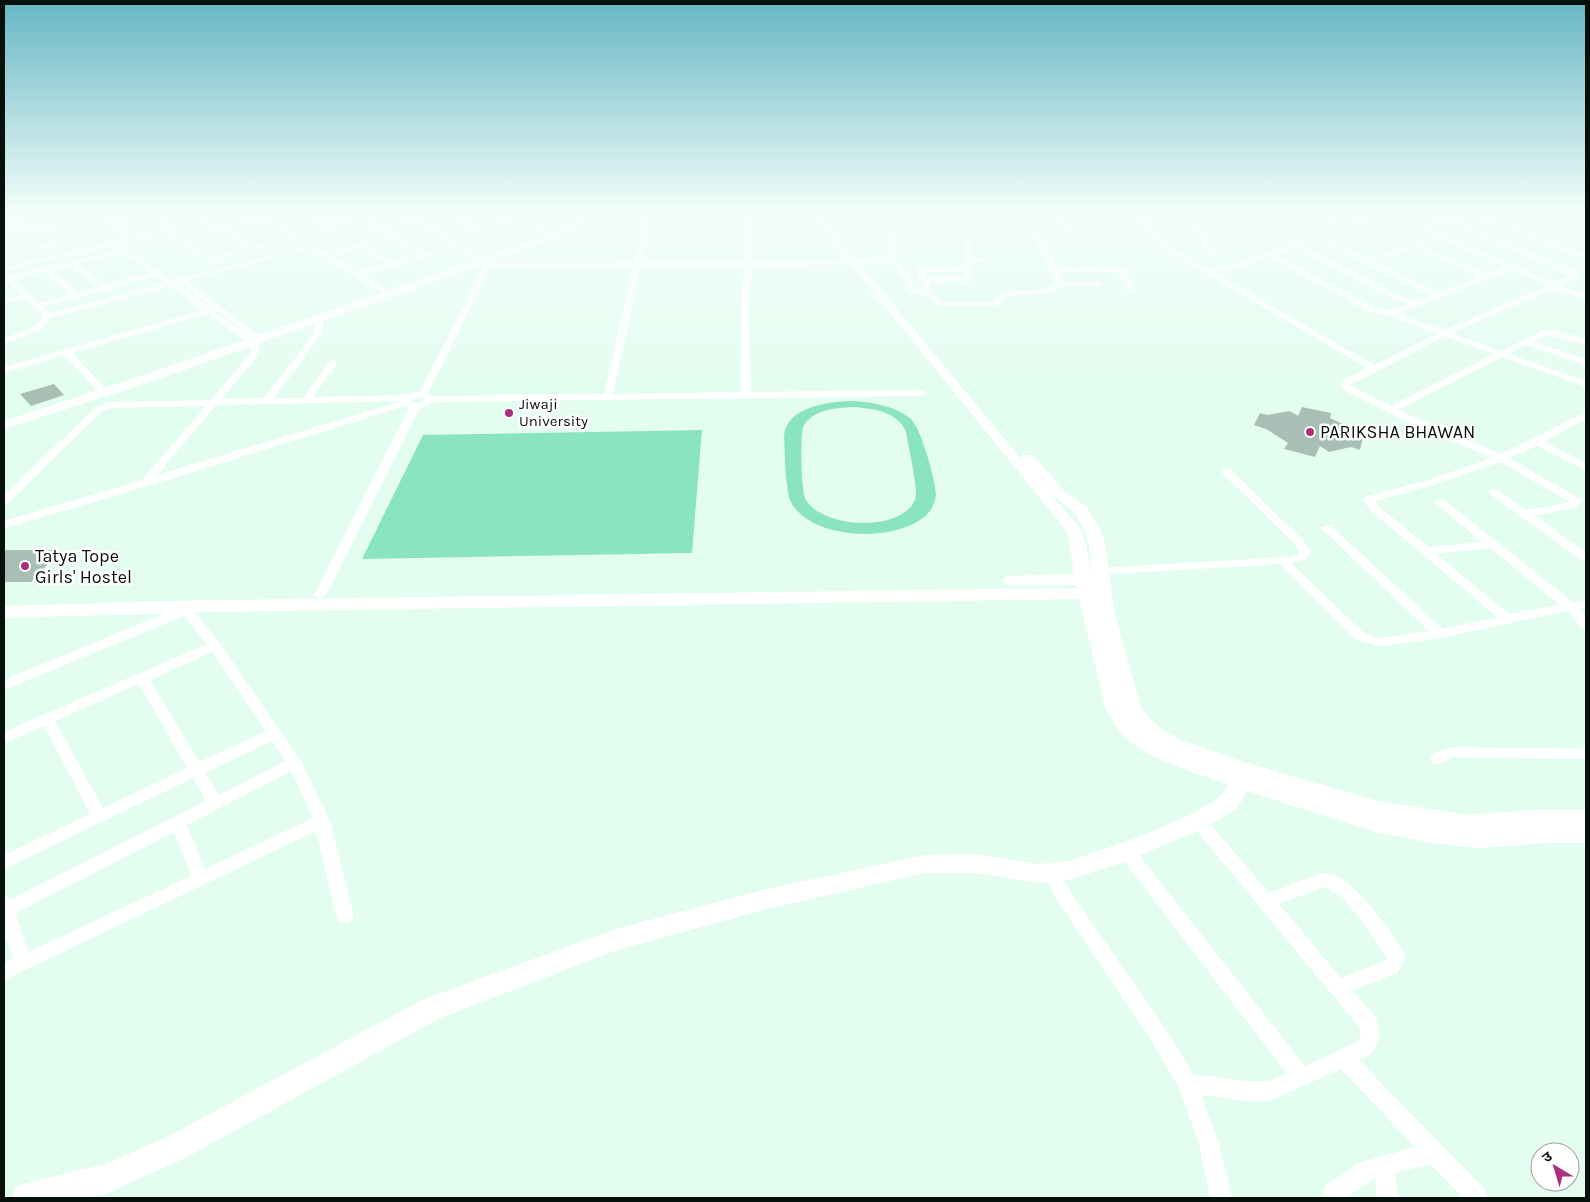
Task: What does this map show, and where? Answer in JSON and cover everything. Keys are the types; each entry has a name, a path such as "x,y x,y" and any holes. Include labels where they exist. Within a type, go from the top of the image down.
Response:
{"main road":[{"path":"4,425 128,386 252,338 383,291 457,268"},
{"path":"862,268 1052,506 1072,528 1106,615 1132,709 1142,723 1156,735 1241,775 1378,810 1430,827 1478,839 1546,834 1586,834"},
{"path":"4,419 318,317 383,291"},
{"path":"5,610 320,595 1095,583"},
{"path":"5,610 931,594 1095,583"},
{"path":"27,1198 108,1178 236,1116 431,1009 616,940 767,899 925,864 949,862 1052,874 1064,872 1126,851 1198,821 1229,803 1235,796 1241,775"},
{"path":"1430,827 1534,819 1586,819"}],"street":[{"path":"6,277 55,268"},
{"path":"78,268 104,288"},
{"path":"148,268 208,311 252,338"},
{"path":"144,484 254,355 256,349 252,338 219,308 162,268"},
{"path":"4,341 36,329 49,316 229,268"},
{"path":"345,268 383,291"},
{"path":"356,275 379,268"},
{"path":"427,397 480,268"},
{"path":"608,396 637,268"},
{"path":"746,394 745,297 749,268"},
{"path":"899,268 908,276 910,289 915,292 927,292"},
{"path":"924,268 920,270 927,292 939,304 995,304 1006,294 1043,292 1060,284 1099,284"},
{"path":"923,280 967,280 970,277 969,269 928,268"},
{"path":"1201,268 1372,367"},
{"path":"1206,271 1224,268"},
{"path":"1296,268 1372,310 1390,314 1586,384"},
{"path":"1341,268 1388,293 1415,304"},
{"path":"1382,268 1437,295"},
{"path":"1466,268 1486,277"},
{"path":"1390,314 1509,268"},
{"path":"1514,268 1553,286 1586,297"},
{"path":"1526,513 1572,506 1576,501 1466,441 1424,426 1345,385 1350,379 1372,367 1442,334 1553,286 1580,277 1562,268"},
{"path":"1060,284 1054,269 1122,270 1131,290"},
{"path":"46,270 77,295"},
{"path":"37,306 156,274"},
{"path":"6,277 49,316"},
{"path":"4,301 26,296"},
{"path":"4,370 219,308"},
{"path":"266,402 318,333 318,317"},
{"path":"1391,410 1500,354 1550,332 1586,342"},
{"path":"1526,342 1586,362"},
{"path":"66,352 100,388"},
{"path":"305,401 333,362"},
{"path":"4,525 427,397 922,393"},
{"path":"4,501 102,407 116,404 305,401 410,402"},
{"path":"320,595 410,402"},
{"path":"1507,619 1374,508 1369,500 1439,481 1500,459 1537,442 1586,415"},
{"path":"1537,442 1586,467"},
{"path":"1095,583 1302,556 1305,551 1299,542 1226,470"},
{"path":"1494,492 1584,554"},
{"path":"1440,502 1571,607 1586,625"},
{"path":"1327,528 1440,634"},
{"path":"1427,551 1492,544"},
{"path":"1281,560 1359,636 1380,642 1440,634 1586,604"},
{"path":"4,685 185,608 215,646 295,763 322,821 345,916"},
{"path":"4,738 215,646"},
{"path":"142,677 216,804"},
{"path":"47,719 100,817"},
{"path":"4,862 275,733"},
{"path":"1437,759 1454,752 1586,754"},
{"path":"23,963 4,907 178,823 295,763"},
{"path":"4,972 322,821"},
{"path":"1187,1082 1248,1091 1269,1091 1302,1078 1364,1048 1371,1037 1369,1024 1198,821"},
{"path":"178,823 200,878"},
{"path":"1126,851 1302,1078"},
{"path":"1052,874 1061,892 1160,1036 1187,1082 1209,1144 1221,1198"},
{"path":"1266,902 1325,880 1338,884 1361,909 1397,957 1391,967 1339,987"},
{"path":"1344,1058 1432,1153 1477,1198"},
{"path":"1334,1193 1366,1170 1432,1153"},
{"path":"1384,1166 1388,1198"}],"green space":[{"path":"850,401 890,407 904,414 915,424 927,454 936,494 930,511 917,522 900,529 880,533 859,534 838,531 819,525 803,516 792,504 788,491 786,472 784,437 786,427 792,419 809,408","holes":["845,407 883,412 897,419 906,432 913,467 916,487 915,500 907,511 894,518 879,522 861,523 844,521 828,516 815,509 806,500 804,495 801,464 803,427 807,421 818,413"]},
{"path":"702,430 692,553 362,559 423,435"}],"building":[{"path":"54,384 64,395 31,406 20,394"},
{"name":"PARIKSHA BHAWAN","path":"1302,407 1331,413 1330,418 1349,427 1347,433 1363,437 1360,450 1351,447 1329,452 1320,446 1315,457 1284,449 1288,443 1266,429 1254,425 1260,413 1267,415 1290,411 1298,416"},
{"name":"Tatya Tope Girls' Hostel","path":"4,550 61,550 31,582 4,582"}],"place":[{"name":"Jiwaji University","path":"509,413"},
{"name":"PARIKSHA BHAWAN","path":"1310,432"},
{"name":"Tatya Tope Girls' Hostel","path":"25,566"}]}
